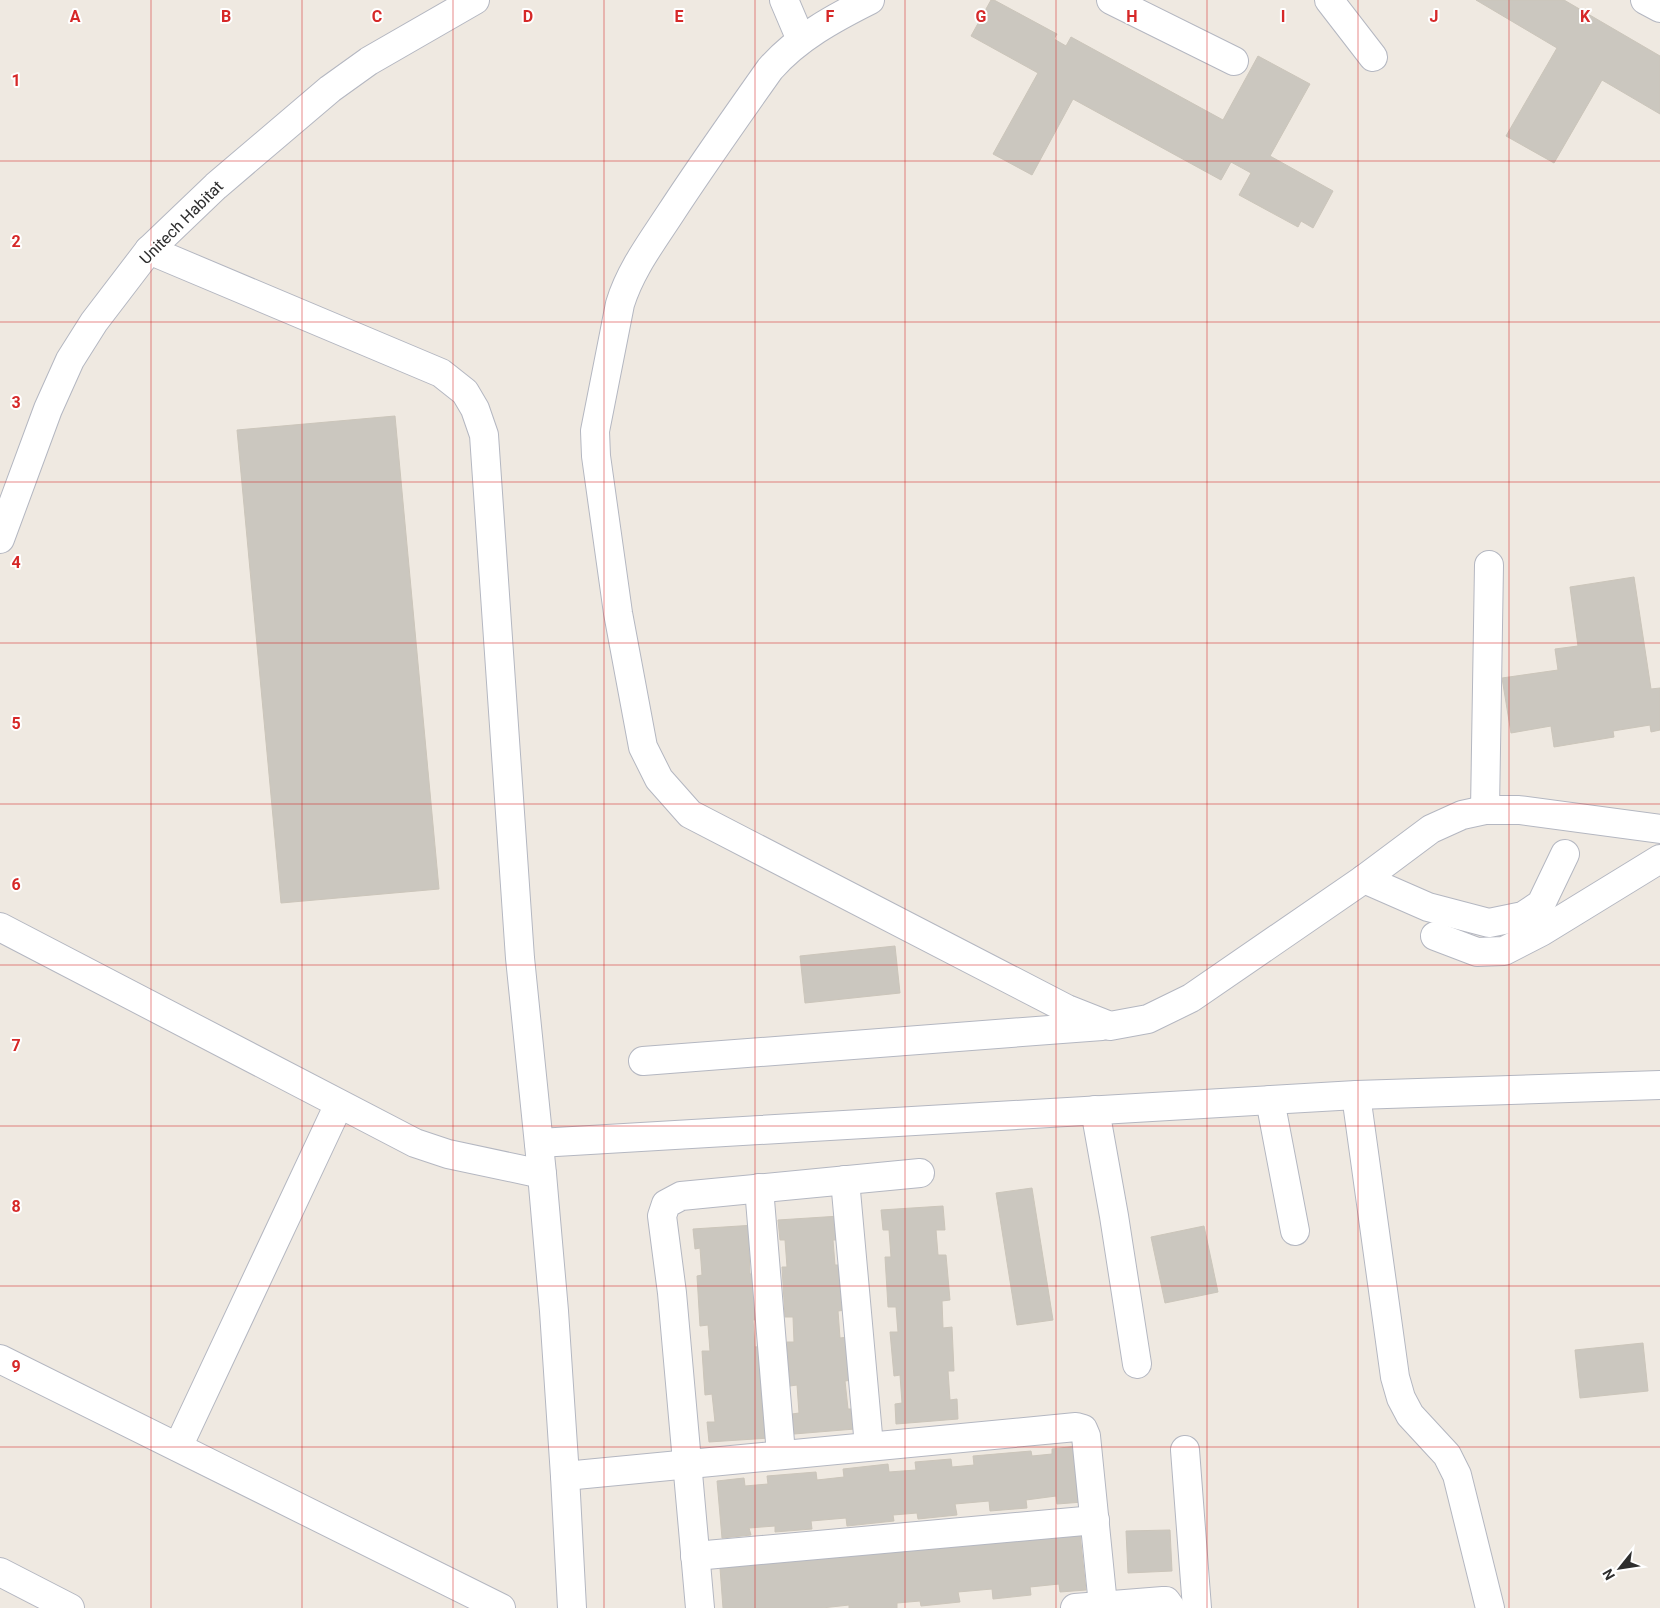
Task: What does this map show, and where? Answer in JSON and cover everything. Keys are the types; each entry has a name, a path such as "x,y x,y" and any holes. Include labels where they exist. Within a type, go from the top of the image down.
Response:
{"street":[{"name":"Unitech Habitat","path":"0,539 48,409 70,360 94,322 149,250 216,186 330,89 369,60 474,0"},
{"path":"784,0 801,40"},
{"path":"1111,0 1234,61"},
{"path":"1329,0 1373,57"},
{"path":"1645,0 1660,8"},
{"path":"855,3 801,40 782,55 770,69 704,162 638,264 626,284 620,304 595,431 618,613 643,748 659,779 690,814 1068,1009 1110,1026"},
{"path":"149,250 440,373 464,392 475,409 484,435 520,958 542,1174 565,1476 572,1608"},
{"path":"1485,810 1489,566"},
{"path":"643,1061 1110,1026 1148,1019 1191,998 1364,879 1431,829 1462,815 1485,810 1519,810 1660,829"},
{"path":"1364,879 1428,907 1489,922 1523,916 1541,904 1565,854"},
{"path":"1435,936 1477,952 1504,951 1541,932 1660,859"},
{"path":"0,927 415,1144 448,1154 542,1174"},
{"path":"539,1143 1356,1095 1660,1085"},
{"path":"1356,1095 1395,1377 1401,1398 1410,1415 1447,1455 1457,1475 1490,1608"},
{"path":"1270,1100 1295,1231"},
{"path":"178,1447 338,1104"},
{"path":"1095,1110 1137,1364"},
{"path":"700,1608 672,1293 662,1216 666,1204 681,1196 920,1173"},
{"path":"845,1180 869,1446"},
{"path":"759,1188 781,1454"},
{"path":"0,1359 501,1608"},
{"path":"565,1476 1076,1427 1083,1429 1086,1436 1103,1605"},
{"path":"1185,1450 1197,1608"},
{"path":"695,1556 1094,1520"},
{"path":"0,1572 70,1608"},
{"path":"1075,1608 1163,1601 1166,1601 1170,1608"}],"building":[{"path":"991,0 1057,34 1054,39 1066,46 1071,37 1223,120 1258,56 1310,84 1270,156 1333,191 1313,228 1301,221 1298,227 1239,195 1251,173 1231,162 1221,180 1073,99 1032,175 993,154 1038,73 971,36"},
{"path":"1476,0 1564,0 1660,56 1660,114 1602,80 1554,163 1506,136 1557,48"},
{"path":"395,416 439,889 281,903 237,430"},
{"path":"1634,577 1651,689 1660,688 1660,730 1651,732 1650,725 1613,731 1614,737 1554,747 1551,726 1511,733 1502,678 1558,670 1555,649 1578,646 1570,587"},
{"path":"895,946 900,993 805,1003 800,956"},
{"path":"1032,1188 1053,1320 1017,1325 996,1193"},
{"path":"943,1206 945,1230 936,1230 938,1255 946,1255 950,1300 942,1301 943,1328 952,1327 954,1371 948,1371 950,1400 957,1399 958,1419 896,1424 895,1404 902,1403 900,1375 894,1376 890,1332 898,1332 896,1307 888,1307 885,1257 891,1257 889,1230 883,1230 881,1210"},
{"path":"840,1216 842,1240 833,1240 835,1265 843,1265 846,1310 838,1311 840,1338 848,1337 852,1380 845,1381 848,1409 854,1409 855,1429 794,1434 792,1414 799,1413 797,1385 790,1386 787,1342 794,1342 793,1317 785,1317 782,1267 787,1267 785,1240 780,1240 778,1220"},
{"path":"755,1225 757,1249 749,1249 750,1274 759,1273 762,1319 753,1320 755,1347 764,1346 767,1390 761,1390 763,1418 769,1418 770,1438 709,1442 707,1422 715,1422 712,1394 705,1395 702,1351 710,1351 708,1325 700,1326 697,1276 702,1275 700,1248 695,1249 693,1229"},
{"path":"1204,1226 1218,1292 1165,1303 1151,1237"},
{"path":"1643,1343 1648,1391 1580,1398 1575,1350"},
{"path":"1077,1446 1083,1502 1057,1504 1056,1496 1026,1500 1027,1508 990,1511 989,1501 955,1504 957,1515 918,1519 917,1513 893,1515 894,1521 847,1526 846,1518 811,1521 812,1529 775,1532 775,1526 749,1528 751,1535 722,1538 717,1481 744,1478 745,1486 768,1484 767,1476 816,1472 817,1480 844,1477 843,1469 888,1464 889,1472 916,1470 915,1462 951,1459 952,1467 974,1465 973,1456 1031,1451 1032,1456 1052,1454 1052,1449"},
{"path":"1170,1530 1172,1571 1128,1573 1126,1531"},
{"path":"1080,1534 1086,1590 1060,1592 1059,1584 1030,1587 1031,1595 993,1599 992,1589 958,1592 960,1602 921,1606 920,1601 897,1603 897,1608 849,1608 849,1605 822,1608 723,1608 720,1568"}]}
